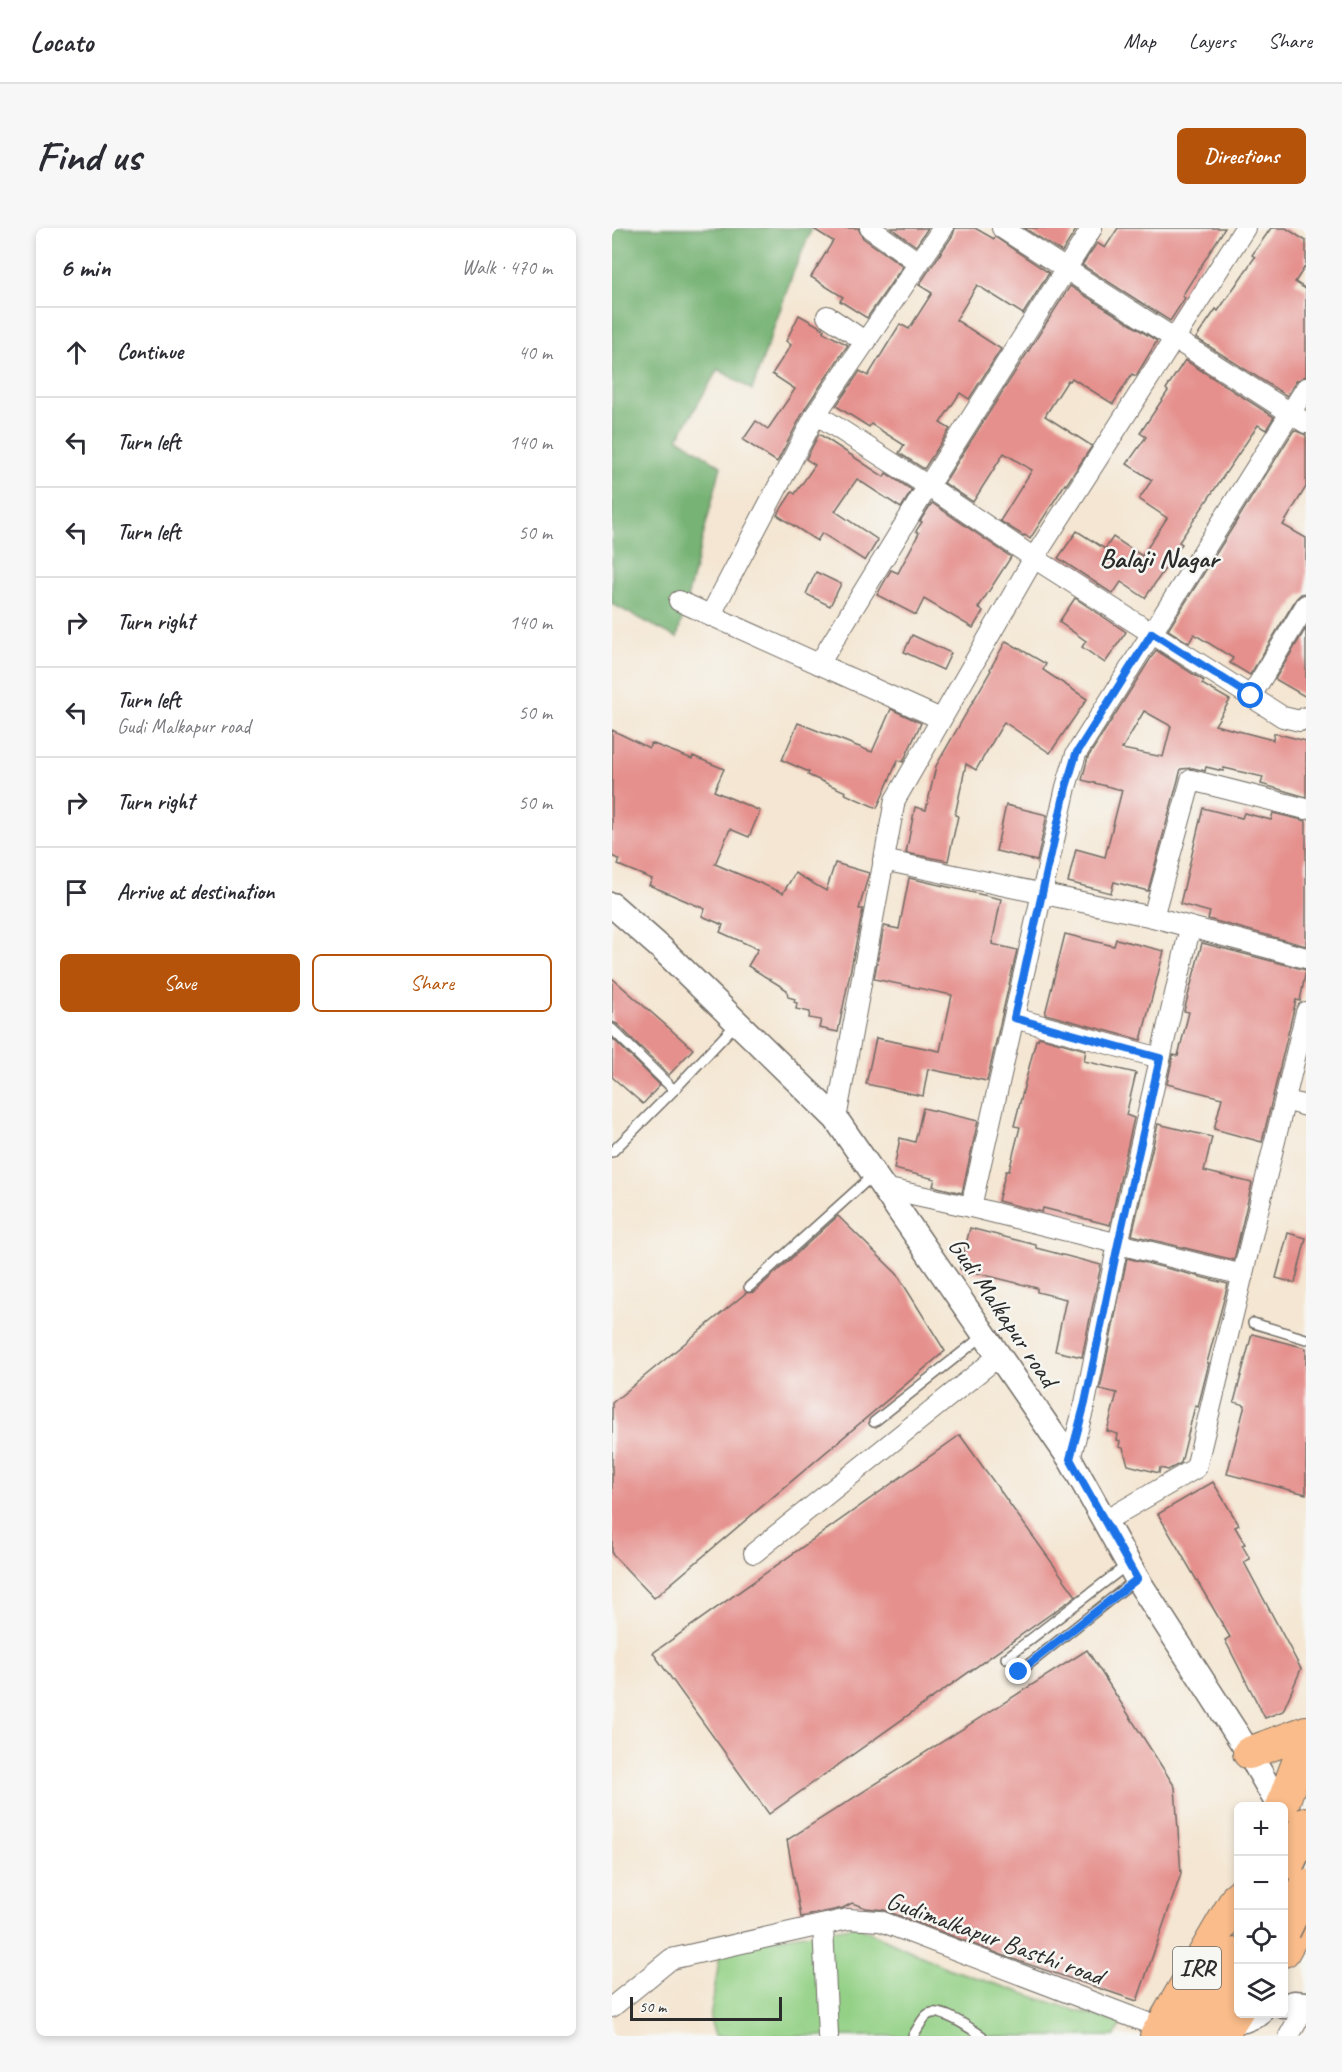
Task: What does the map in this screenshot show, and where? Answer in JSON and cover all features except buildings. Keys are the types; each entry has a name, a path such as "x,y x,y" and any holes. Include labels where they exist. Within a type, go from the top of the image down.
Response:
{"highway":[{"path":"1288,1863 1306,1824"},
{"path":"1288,1930 1306,1886"},
{"path":"1169,2033 1234,1960"}],"main road":[{"path":"1249,1753 1306,1732"},
{"path":"1282,1802 1306,1740"},
{"name":"IRR","path":"1169,2033 1234,1906"},
{"path":"1288,1933 1306,1911"}],"street":[{"path":"870,228 919,263"},
{"path":"710,616 816,414 943,228"},
{"path":"1002,228 1298,418"},
{"path":"819,664 928,486 1092,228"},
{"path":"836,1119 895,800 1034,558 1245,228"},
{"path":"827,316 866,342"},
{"path":"971,1207 1066,787 1076,754 1152,633 1298,418 1306,388"},
{"path":"816,414 1034,558 1283,717 1300,721 1306,717"},
{"path":"679,601 941,719"},
{"path":"1251,696 1306,605"},
{"path":"1153,917 1191,780 1306,809"},
{"path":"884,860 1153,917 1306,958"},
{"name":"Gudi Malkapur road","path":"612,904 662,949 836,1119 1070,1459 1133,1571 1278,1802"},
{"path":"1070,1459 1085,1403 1118,1244 1190,928"},
{"path":"1105,1521 1196,1468 1306,1012"},
{"path":"1014,1018 1160,1058"},
{"path":"1285,1100 1306,1106"},
{"path":"879,1181 971,1207 1243,1275"},
{"path":"754,1553 999,1356"},
{"name":"Gudimalkapur Basthi road","path":"612,2007 671,1959 848,1919 880,1921 1169,2033"},
{"path":"823,1925 828,2036"},
{"path":"1288,2005 1294,2003 1306,2005 1289,2036"}],"lane":[{"path":"612,1152 737,1023"},
{"path":"612,1029 674,1090"},
{"path":"749,1287 879,1181"},
{"path":"1253,1323 1306,1340"},
{"path":"874,1422 984,1335"},
{"path":"1006,1658 1133,1571"},
{"path":"1019,1672 1133,1571"},
{"path":"913,2036 926,2016 934,2012 946,2015 982,2036"}],"green space":[{"path":"612,228 812,228 793,273 752,390 718,369 678,438 721,466 677,638 612,604"},
{"path":"857,1926 947,1968 1121,2023 1115,2036 715,2036 710,2019 721,1947"}],"district":[{"name":"Balaji Nagar","path":"1159,558"}],"route":[{"path":"1019,1672 1137,1579 1070,1459 1085,1403 1160,1058 1014,1018 1066,787 1076,754 1152,633 1251,696"}]}
